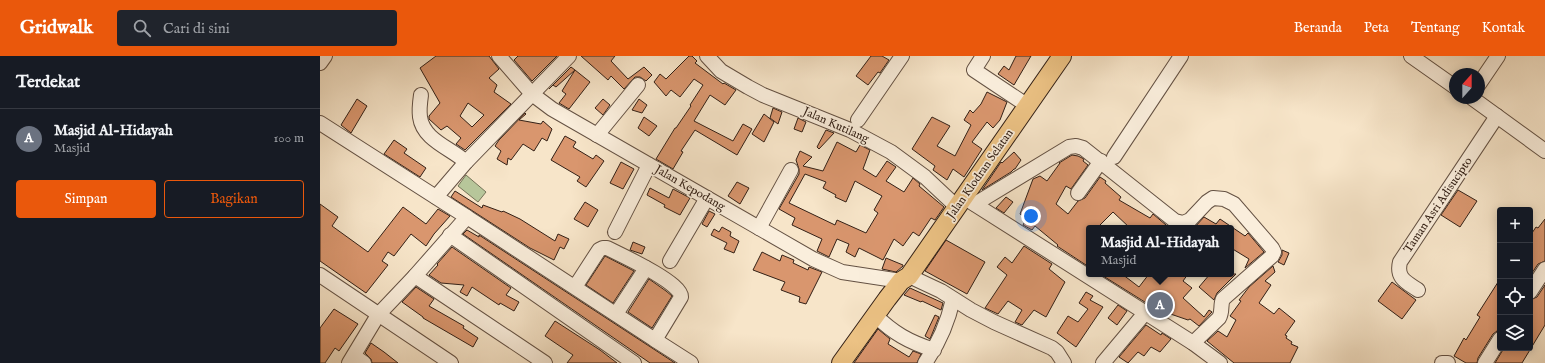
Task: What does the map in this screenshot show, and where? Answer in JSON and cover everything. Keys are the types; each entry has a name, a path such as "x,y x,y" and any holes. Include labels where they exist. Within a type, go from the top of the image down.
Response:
{"main road":[{"name":"Jalan Klodran Selatan","path":"841,363 875,315 965,203 1062,56"}],"street":[{"path":"320,63 325,56"},
{"name":"Jalan Kepodang","path":"499,56 532,94 552,109 827,266 842,272 898,286 942,291 952,306 994,322 1052,348 1058,352 1064,363"},
{"path":"436,197 463,166 569,56"},
{"name":"Jalan Kutilang","path":"706,56 721,71 748,87 850,130 891,152 925,177 965,203 1086,277"},
{"path":"858,120 902,56"},
{"path":"983,56 974,70 1028,106"},
{"path":"1078,192 1108,159 1181,56"},
{"path":"1410,56 1449,83"},
{"path":"1485,75 1498,56"},
{"path":"597,135 638,85"},
{"path":"421,94 419,116 426,133 463,166"},
{"path":"1480,104 1545,151"},
{"name":"Taman Asri Adisucipto","path":"1418,290 1402,278 1398,270 1400,262 1497,116"},
{"path":"320,123 691,363"},
{"path":"965,203 1069,147 1076,146 1108,159 1175,221 1184,223 1190,220 1207,202 1213,198 1224,199 1234,204 1274,252 1272,256 1223,298 1219,318 1193,343"},
{"path":"615,232 649,165"},
{"path":"759,228 791,170"},
{"path":"670,261 707,198"},
{"path":"356,361 378,315 467,217"},
{"path":"450,236 634,363"},
{"path":"575,287 599,250 602,248 607,248 646,268 677,288 681,294 680,301 655,340"},
{"path":"616,314 646,268"},
{"path":"1533,287 1545,269"},
{"path":"320,275 451,363"},
{"path":"415,276 545,363"},
{"name":"Jalan Kutilang","path":"1086,277 1193,343 1215,361"},
{"path":"925,363 934,350 952,306"},
{"path":"1103,363 1145,313"},
{"path":"875,315 888,328 902,337 917,345 934,350"},
{"path":"1485,363 1497,344"},
{"path":"1442,363 1448,363"}],"green space":[{"path":"466,175 486,192 478,202 458,186"}],"building":[{"path":"436,56 489,56 499,69 489,78 497,85 494,92 511,104 465,150 456,144 461,138 447,126 441,130 429,119 429,116 440,103 420,68","holes":["468,103 484,115 472,127 460,116"]},
{"path":"518,56 557,56 532,81 514,60"},
{"path":"581,56 615,56 611,61 628,79 644,67 652,75 646,81 640,77 635,77 624,89 611,76 608,80"},
{"path":"689,56 692,56 697,61 695,63 723,84 724,83 736,90 725,105 710,95 694,121 733,141 743,124 752,129 737,155 695,130 681,151 683,152 673,169 656,159 703,85 694,79 680,97 671,90 666,96 654,82 660,74 666,79"},
{"path":"871,56 882,56 889,60 880,73 878,72 868,85 856,76"},
{"path":"1016,56 1031,56 1014,85 998,74 1004,66 1009,70"},
{"path":"571,67 575,70 556,87 553,85"},
{"path":"575,70 590,82 569,109 559,103 566,94 562,91"},
{"path":"987,92 1007,102 1000,120 993,128 987,122 972,142 982,149 964,177 953,169 947,180 933,170 935,166 912,149 932,117 950,126 937,146 955,156 971,125 964,120 970,110 973,113 981,104"},
{"path":"357,99 367,106 351,133 341,125"},
{"path":"603,99 610,105 603,115 595,108"},
{"path":"639,99 647,105 642,113 632,110"},
{"path":"773,108 782,112 778,124 770,118"},
{"path":"525,113 526,114 519,120 541,124 543,121 552,129 547,141 542,138 534,151 523,144 511,160 508,158 507,165 497,159 501,151 495,146"},
{"path":"764,114 774,122 764,142 752,134"},
{"path":"644,117 657,126 649,136 638,128"},
{"path":"798,118 806,122 802,132 794,129"},
{"path":"826,130 834,133 819,149 817,147"},
{"path":"565,136 576,142 573,147 593,159 596,155 604,161 586,187 577,181 580,177 551,160"},
{"path":"394,140 407,149 404,153 426,168 420,177 384,154"},
{"path":"837,142 856,152 860,145 870,150 863,169 876,177 887,161 896,167 886,181 904,192 913,178 920,184 919,186 944,207 935,220 931,218 919,236 913,232 903,246 894,239 883,260 859,248 855,257 846,252 849,244 837,239 829,257 817,251 822,239 792,225 795,218 779,209 799,174 796,160 800,151 812,157 803,166 823,171","holes":["805,174 826,182 823,188 836,195 835,197 846,202 855,181 882,196 874,210 878,213 866,233 837,220 835,225 789,203"]},
{"path":"1014,152 1021,160 1015,169 982,190 1001,162 1002,163"},
{"path":"1072,155 1084,159 1083,161 1088,165 1071,189 1066,186 1056,204 1068,214 1078,201 1085,198 1100,177 1106,181 1105,183 1121,197 1119,200 1150,218 1153,214 1166,225 1127,225 1113,212 1100,225 1086,225 1086,265 1057,246 1058,245 1035,226 1032,230 1023,225 1026,219 1020,214 1033,179 1040,176 1047,181 1059,163"},
{"path":"621,162 634,169 623,189 610,183"},
{"path":"737,182 749,188 740,204 728,196"},
{"path":"650,188 669,198 673,189 690,198 680,215 664,207 665,205 647,195"},
{"path":"1458,190 1477,201 1460,227 1441,215"},
{"path":"455,191 482,208 483,205 502,212 503,211 520,219 555,241 558,234 569,239 564,249 560,247 554,260 530,248 451,197"},
{"path":"1006,197 1013,202 1004,213 996,208"},
{"path":"585,202 598,210 588,227 574,219"},
{"path":"320,204 338,217 332,226 368,252 403,207 426,224 438,209 450,216 434,234 426,246 411,234 394,256 388,252 382,261 388,265 366,293 320,261"},
{"path":"709,211 715,214 707,227 702,224"},
{"path":"1204,217 1216,224 1220,219 1229,225 1197,225"},
{"path":"1545,219 1545,261 1538,264 1533,272 1533,232 1536,227 1538,228"},
{"path":"722,227 731,232 730,236 739,241 734,253 724,249 727,243 711,235 714,229 719,232"},
{"path":"1234,229 1245,236 1248,233 1264,252 1245,268 1249,259 1234,250"},
{"path":"467,230 479,237 479,235 675,363 650,363 463,234"},
{"path":"946,240 985,262 967,294 925,271"},
{"path":"633,242 645,247 642,254 630,250"},
{"path":"1024,246 1052,264 1049,269 1065,282 1046,317 1034,310 1022,325 1015,322 1022,310 1008,301 998,314 985,308 1007,275 997,267 1005,257 1012,263"},
{"path":"452,247 511,288 506,295 519,302 514,311 500,303 499,305 472,287 467,296 460,292 464,285 441,283 429,275"},
{"path":"1282,250 1289,253 1284,265 1278,262 1282,255"},
{"path":"762,252 780,261 782,255 794,260 793,263 808,270 809,267 822,272 806,304 799,302 800,297 781,290 785,282 753,270"},
{"path":"605,256 634,271 613,303 586,285"},
{"path":"886,258 903,266 896,272 882,269"},
{"path":"1273,266 1275,272 1265,281 1271,285 1259,303 1274,314 1279,308 1295,321 1285,335 1287,336 1286,338 1292,342 1291,344 1298,347 1290,363 1234,363 1207,341 1218,331 1227,337 1236,320 1230,316 1241,301 1239,300 1249,287"},
{"path":"1105,277 1126,277 1139,287 1147,277 1186,277 1183,281 1192,288 1183,298 1204,317 1209,310 1212,312 1199,326 1190,319 1188,320 1156,309"},
{"path":"1207,277 1233,277 1217,293 1214,300 1199,287"},
{"path":"649,279 672,296 652,328 628,312"},
{"path":"1392,282 1416,300 1402,319 1378,301"},
{"path":"1497,284 1497,331 1493,334 1478,358 1477,363 1466,363 1454,356 1464,338 1466,340 1480,317 1477,315"},
{"path":"1545,285 1545,325 1533,345 1533,299 1537,297"},
{"path":"416,287 434,299 429,306 464,326 463,328 478,338 473,347 423,318 402,302"},
{"path":"910,288 943,303 941,310 922,301 921,302 904,295"},
{"path":"1086,292 1093,296 1090,300 1103,307 1076,347 1057,333 1068,316 1078,322 1088,309 1079,303"},
{"path":"1118,305 1127,311 1117,325 1108,318"},
{"path":"334,309 358,324 339,351 335,348 325,363 320,363 320,328"},
{"path":"935,315 939,317 930,339 925,336"},
{"path":"555,321 600,350 617,363 567,363 573,355 545,336"},
{"path":"1146,325 1161,335 1162,333 1171,339 1160,352 1151,347 1144,356 1138,352 1128,363 1119,357"},
{"path":"878,329 890,339 888,344 909,357 913,351 921,354 917,363 854,363"},
{"path":"371,343 398,363 372,363 371,359 365,353"},
{"path":"1502,351 1529,351 1522,363 1495,363"}],"place":[{"name":"Masjid Al-Hidayah","path":"1160,305"}]}
